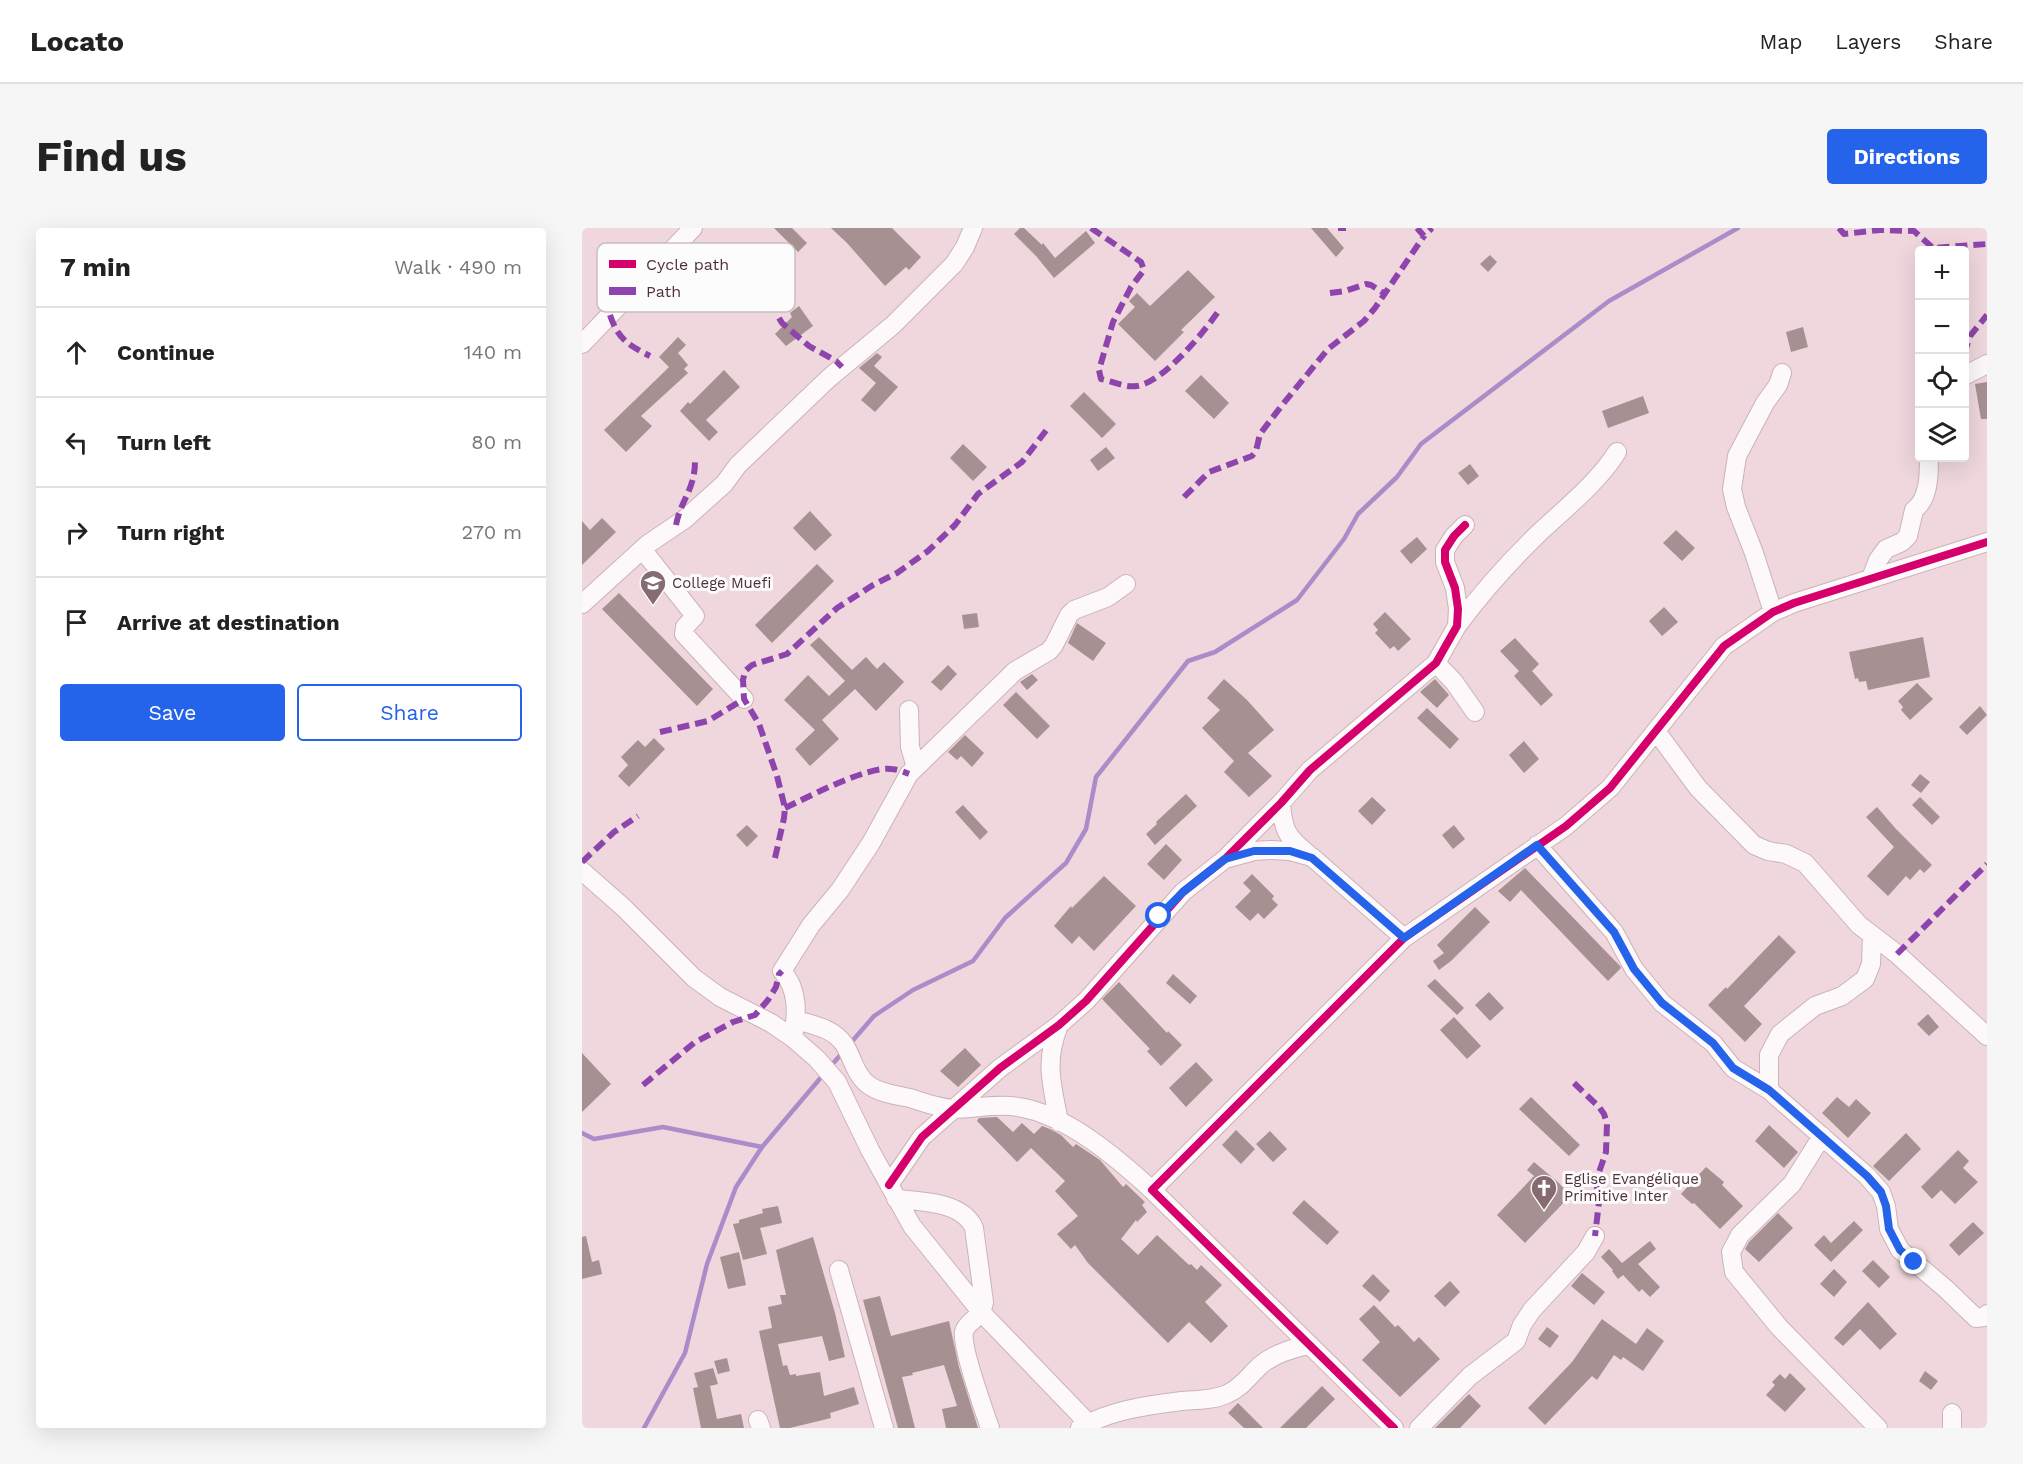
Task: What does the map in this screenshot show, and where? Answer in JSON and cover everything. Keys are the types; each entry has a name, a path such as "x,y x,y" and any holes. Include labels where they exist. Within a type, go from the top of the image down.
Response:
{"street":[{"path":"679,243 693,228"},
{"path":"582,604 642,549 663,532 685,519 724,484 738,465 829,378 893,325 954,264 974,228"},
{"path":"582,344 613,312"},
{"path":"1969,374 1987,364"},
{"path":"1773,612 1736,507 1732,489 1737,456 1765,403 1778,385 1782,373"},
{"path":"893,1192 921,1137 956,1109 1000,1068 1059,1025 1086,1000 1175,900 1225,859 1316,764 1436,663 1456,626 1482,592 1604,471 1617,452"},
{"path":"1871,578 1878,560 1886,549 1902,542 1908,536 1914,510 1921,505 1924,497 1929,462"},
{"path":"1456,626 1458,609 1455,588 1445,562 1445,550 1465,525"},
{"path":"1152,1191 1404,938 1566,826 1610,788 1724,646 1773,612 1794,603 1987,542"},
{"path":"642,549 695,616 685,627 684,634 744,699"},
{"path":"1126,584 1108,597 1074,610 1049,651 1015,671 916,767 905,781 861,859 812,925 782,971 794,988 795,1029 837,1082 893,1192 925,1245 982,1313 1084,1426 1149,1405 1227,1395 1240,1386 1262,1364 1288,1350 1308,1345"},
{"path":"1436,663 1454,682 1475,712"},
{"path":"909,710 910,747 916,767"},
{"path":"1656,731 1698,788 1754,845 1768,851 1786,854 1805,863 1851,917 1897,954 1987,1036"},
{"path":"1281,803 1282,824 1289,837 1404,938"},
{"path":"1537,845 1614,932 1634,969 1662,1003 1713,1043 1733,1068 1769,1090 1867,1176 1881,1192 1886,1206 1889,1229 1900,1250 1976,1318 1987,1314"},
{"path":"1225,859 1254,851 1270,850 1290,851 1312,858"},
{"path":"582,871 623,907 694,978 720,998 771,1023 795,1029 822,1028 834,1034 843,1043 860,1077 870,1086 935,1107 956,1109 992,1105 1035,1110 1105,1150 1152,1191 1394,1428"},
{"path":"1769,1090 1769,1055 1780,1034 1815,1006 1842,996 1865,979 1871,964 1872,935"},
{"path":"1059,1025 1050,1058 1050,1071 1059,1122"},
{"path":"1822,1136 1792,1184 1740,1235 1731,1252 1734,1272 1779,1327 1878,1428"},
{"path":"893,1192 935,1203 965,1215 971,1220 984,1302 982,1313 964,1333 990,1428"},
{"path":"1419,1428 1470,1376 1516,1341 1522,1325 1532,1310 1586,1252 1595,1236"},
{"path":"839,1270 884,1428"}],"building":[{"path":"774,228 792,228 807,243 798,252 795,249 795,243 789,243"},
{"path":"831,228 892,228 921,257 909,270 906,267 885,286"},
{"path":"1020,228 1024,228 1042,245 1043,243 1055,258 1086,231 1095,243 1054,278 1014,234"},
{"path":"1311,228 1327,228 1344,248 1336,257"},
{"path":"1490,255 1497,262 1488,272 1480,264"},
{"path":"1188,270 1215,297 1181,330 1184,332 1155,361 1118,324 1135,307 1129,301 1137,293 1150,306"},
{"path":"799,306 813,326 786,346 775,334 792,317 790,313 795,312"},
{"path":"1803,327 1808,347 1791,352 1786,332"},
{"path":"678,337 686,345 678,353 688,365 684,369 688,373 641,416 652,426 626,452 604,430 669,367 659,357"},
{"path":"877,353 882,357 874,366 898,387 875,412 861,400 876,383 859,368"},
{"path":"724,370 740,387 706,420 718,432 709,441 680,411"},
{"path":"1201,375 1229,403 1214,419 1185,391"},
{"path":"1987,382 1987,419 1981,419 1975,384"},
{"path":"1084,392 1116,424 1102,438 1070,406"},
{"path":"1643,396 1649,413 1608,428 1602,411"},
{"path":"963,444 987,467 973,481 950,458"},
{"path":"1106,447 1115,458 1098,471 1090,460"},
{"path":"1470,464 1479,476 1468,485 1458,473"},
{"path":"810,511 832,535 815,551 793,528"},
{"path":"602,518 616,532 582,565 582,521 590,530"},
{"path":"1676,530 1695,548 1682,561 1663,543"},
{"path":"1417,537 1427,549 1411,564 1400,551"},
{"path":"817,564 834,581 772,643 755,625"},
{"path":"619,593 713,689 697,706 602,609"},
{"path":"1664,607 1678,622 1662,636 1649,621"},
{"path":"1385,612 1411,639 1398,651 1394,646 1390,649 1375,633 1378,630 1373,624"},
{"path":"977,613 979,627 964,629 962,615"},
{"path":"1077,623 1106,643 1093,661 1068,643"},
{"path":"819,637 852,670 866,657 877,669 884,662 904,682 876,711 855,689 822,720 839,739 810,766 795,749 815,730 784,700 808,675 829,696 845,681 810,645"},
{"path":"1923,637 1930,677 1868,690 1866,681 1859,682 1858,678 1855,679 1849,652"},
{"path":"1515,638 1539,664 1532,671 1553,695 1541,706 1514,676 1519,671 1500,651"},
{"path":"948,665 957,674 941,691 931,682"},
{"path":"1032,674 1038,680 1027,690 1020,682"},
{"path":"1224,679 1274,730 1248,753 1272,776 1249,797 1224,772 1234,761 1202,728 1220,710 1207,698"},
{"path":"1435,679 1449,695 1437,708 1420,692"},
{"path":"1917,683 1933,699 1910,720 1901,710 1903,707 1898,701"},
{"path":"1016,692 1050,726 1037,739 1003,705"},
{"path":"1980,706 1987,715 1967,735 1959,727"},
{"path":"1427,708 1459,739 1450,749 1417,718"},
{"path":"965,735 984,753 972,767 961,756 957,760 948,752"},
{"path":"654,738 665,749 629,787 618,776 628,765 621,757 638,740 645,747"},
{"path":"1524,741 1539,759 1524,773 1509,755"},
{"path":"1920,774 1930,782 1921,793 1911,785"},
{"path":"1186,794 1197,806 1155,845 1146,834"},
{"path":"1372,797 1386,810 1372,825 1358,811"},
{"path":"1920,797 1940,817 1932,825 1912,805"},
{"path":"963,805 988,832 980,840 955,812"},
{"path":"1877,807 1932,865 1924,873 1920,869 1910,880 1906,876 1888,896 1867,876 1894,847 1866,817"},
{"path":"747,825 758,836 747,847 736,835"},
{"path":"1454,825 1465,839 1453,849 1442,835"},
{"path":"1166,844 1182,860 1164,880 1147,864"},
{"path":"1525,868 1620,966 1621,968 1608,981 1521,890 1510,902 1498,891"},
{"path":"1252,874 1274,896 1272,899 1278,905 1264,919 1258,913 1250,921 1235,907 1251,891 1243,883"},
{"path":"1104,876 1136,906 1094,951 1079,936 1072,944 1054,926 1071,906 1072,908"},
{"path":"1475,907 1490,922 1439,970 1433,961 1444,953 1437,945"},
{"path":"1779,935 1796,952 1744,1006 1762,1024 1745,1042 1708,1005 1726,987 1727,989"},
{"path":"1173,974 1197,996 1190,1004 1166,983"},
{"path":"1435,979 1464,1008 1457,1015 1427,986"},
{"path":"1119,982 1167,1033 1168,1031 1182,1045 1161,1066 1147,1051 1150,1049 1102,999"},
{"path":"1489,992 1504,1008 1490,1021 1475,1005"},
{"path":"1928,1014 1939,1027 1929,1036 1917,1024"},
{"path":"1454,1017 1481,1046 1467,1059 1440,1030"},
{"path":"965,1048 981,1065 958,1087 940,1071"},
{"path":"582,1053 611,1084 582,1112"},
{"path":"1196,1062 1213,1080 1186,1107 1169,1088"},
{"path":"1531,1097 1580,1145 1569,1156 1519,1109"},
{"path":"1837,1097 1849,1107 1856,1099 1871,1113 1848,1138 1822,1113"},
{"path":"997,1117 1013,1132 1022,1123 1034,1134 1042,1126 1050,1129 1061,1135 1073,1147 1076,1144 1100,1160 1123,1187 1126,1184 1145,1202 1142,1205 1147,1212 1137,1222 1136,1220 1121,1239 1138,1255 1157,1235 1189,1265 1191,1264 1197,1270 1201,1265 1222,1285 1205,1302 1228,1326 1211,1343 1189,1322 1168,1343 1088,1263 1075,1245 1071,1249 1057,1234 1078,1216 1055,1191 1065,1181 1031,1148 1017,1162 977,1121 979,1118"},
{"path":"1769,1125 1798,1152 1784,1168 1755,1141"},
{"path":"1236,1130 1255,1149 1241,1164 1222,1145"},
{"path":"1270,1131 1287,1149 1273,1162 1256,1144"},
{"path":"1906,1133 1921,1149 1889,1181 1873,1166"},
{"path":"1958,1150 1969,1161 1963,1168 1978,1182 1955,1204 1941,1190 1932,1199 1921,1187"},
{"path":"1534,1162 1559,1183 1570,1196 1525,1243 1497,1215 1534,1176 1527,1170"},
{"path":"1706,1167 1724,1182 1722,1185 1743,1206 1720,1229 1694,1203 1692,1204 1681,1194"},
{"path":"1304,1200 1339,1232 1327,1245 1292,1213"},
{"path":"778,1206 782,1223 760,1228 767,1254 743,1260 733,1224 763,1213 762,1209"},
{"path":"1778,1213 1793,1228 1759,1262 1745,1249"},
{"path":"1854,1221 1863,1230 1831,1262 1814,1245 1824,1235 1831,1243"},
{"path":"1973,1222 1984,1233 1959,1256 1949,1245"},
{"path":"586,1236 592,1262 599,1260 602,1274 582,1279 582,1237"},
{"path":"813,1237 845,1357 829,1361 822,1336 778,1344 783,1366 787,1365 790,1375 796,1374 796,1376 820,1372 824,1396 854,1387 859,1404 830,1413 831,1418 790,1428 780,1428 759,1331 772,1328 768,1307 782,1304 780,1295 786,1295 776,1250"},
{"path":"1650,1241 1656,1249 1638,1264 1660,1287 1650,1297 1642,1289 1639,1292 1623,1275 1618,1279 1601,1257 1609,1249 1622,1263"},
{"path":"739,1252 746,1285 728,1289 720,1257"},
{"path":"1873,1260 1890,1277 1879,1288 1862,1271"},
{"path":"1834,1269 1847,1282 1834,1297 1820,1284"},
{"path":"1582,1273 1605,1292 1594,1305 1571,1286"},
{"path":"1373,1274 1390,1291 1380,1302 1362,1286"},
{"path":"1450,1281 1460,1292 1445,1307 1434,1296"},
{"path":"880,1296 891,1336 949,1321 959,1367 978,1428 946,1428 942,1409 957,1406 944,1365 902,1377 915,1428 898,1428 863,1300"},
{"path":"1868,1302 1897,1334 1880,1350 1860,1329 1843,1346 1834,1338"},
{"path":"1374,1305 1395,1327 1398,1325 1414,1342 1419,1337 1440,1359 1400,1397 1362,1360 1380,1342 1359,1319"},
{"path":"1602,1319 1636,1344 1647,1328 1664,1341 1643,1371 1623,1357 1621,1360 1614,1355 1597,1380 1592,1376 1545,1425 1528,1408 1572,1362"},
{"path":"1547,1327 1559,1336 1550,1348 1538,1339"},
{"path":"727,1358 730,1371 718,1374 714,1361"},
{"path":"713,1368 718,1384 710,1386 717,1419 741,1414 744,1428 701,1428 693,1388 698,1387 694,1373"},
{"path":"1925,1371 1938,1381 1931,1390 1919,1381"},
{"path":"1790,1373 1806,1389 1785,1412 1766,1395 1775,1385 1772,1382 1780,1374 1785,1379"},
{"path":"1322,1386 1335,1399 1306,1428 1280,1428"},
{"path":"1469,1394 1481,1406 1460,1428 1435,1428"},
{"path":"1238,1403 1263,1428 1244,1428 1228,1413"}],"waterway":[{"path":"848,1046 874,1016 913,990 973,961 1005,918 1066,863 1086,829 1096,777 1188,661 1215,652 1297,600 1344,539 1358,514 1397,477 1421,444 1609,301 1738,228"},
{"path":"829,1068 843,1052"},
{"path":"644,1428 685,1353 707,1264 736,1187 762,1147 823,1075"},
{"path":"582,1133 594,1139 663,1127 762,1147"}],"marked path":[{"path":"1091,228 1141,262 1144,270 1131,287 1113,322 1099,370 1101,379 1128,386 1148,382 1171,366 1183,354 1220,309"},
{"path":"1338,228 1346,228"},
{"path":"1417,228 1424,236 1432,228"},
{"path":"1839,228 1844,234 1880,230 1914,231 1933,248 1987,244"},
{"path":"1184,497 1209,472 1252,456 1256,451 1260,434 1283,404 1328,349 1364,321 1375,308 1424,236"},
{"path":"1330,293 1366,284 1385,294"},
{"path":"610,315 620,336 650,356"},
{"path":"1969,339 1987,315"},
{"path":"779,318 809,346 836,361 842,367"},
{"path":"775,858 785,808 777,776 759,724 744,699 745,671 752,665 787,654 837,608 897,573 928,551 955,525 978,494 1022,462 1048,428"},
{"path":"676,525 693,480 695,461"},
{"path":"660,732 708,721 744,699"},
{"path":"785,808 838,783 868,772 891,769 909,774"},
{"path":"582,862 614,832 638,816"},
{"path":"1897,954 1987,864"},
{"path":"643,1085 694,1043 733,1022 755,1015 776,987 782,971"},
{"path":"1574,1083 1599,1107 1607,1123 1606,1152 1596,1181 1599,1202 1595,1236"}],"cycle path":[{"path":"889,1185 922,1137 1000,1068 1059,1025 1086,1001 1183,892 1225,859 1281,803 1310,770 1436,663 1457,626 1458,609 1455,588 1445,562 1445,550 1465,525"},
{"path":"1394,1428 1152,1190 1404,938 1566,826 1610,788 1724,646 1773,612 1794,603 1987,542"}],"place":[{"name":"College Muefi","path":"653,606"},
{"name":"Eglise Evangélique Primitive Inter","path":"1544,1211"}],"route":[{"path":"1159,916 1183,892 1225,859 1254,851 1290,851 1312,858 1333,874 1404,938 1537,845 1614,932 1634,969 1662,1003 1713,1043 1733,1068 1769,1090 1867,1176 1881,1192 1886,1206 1889,1229 1900,1250 1914,1262"}]}
